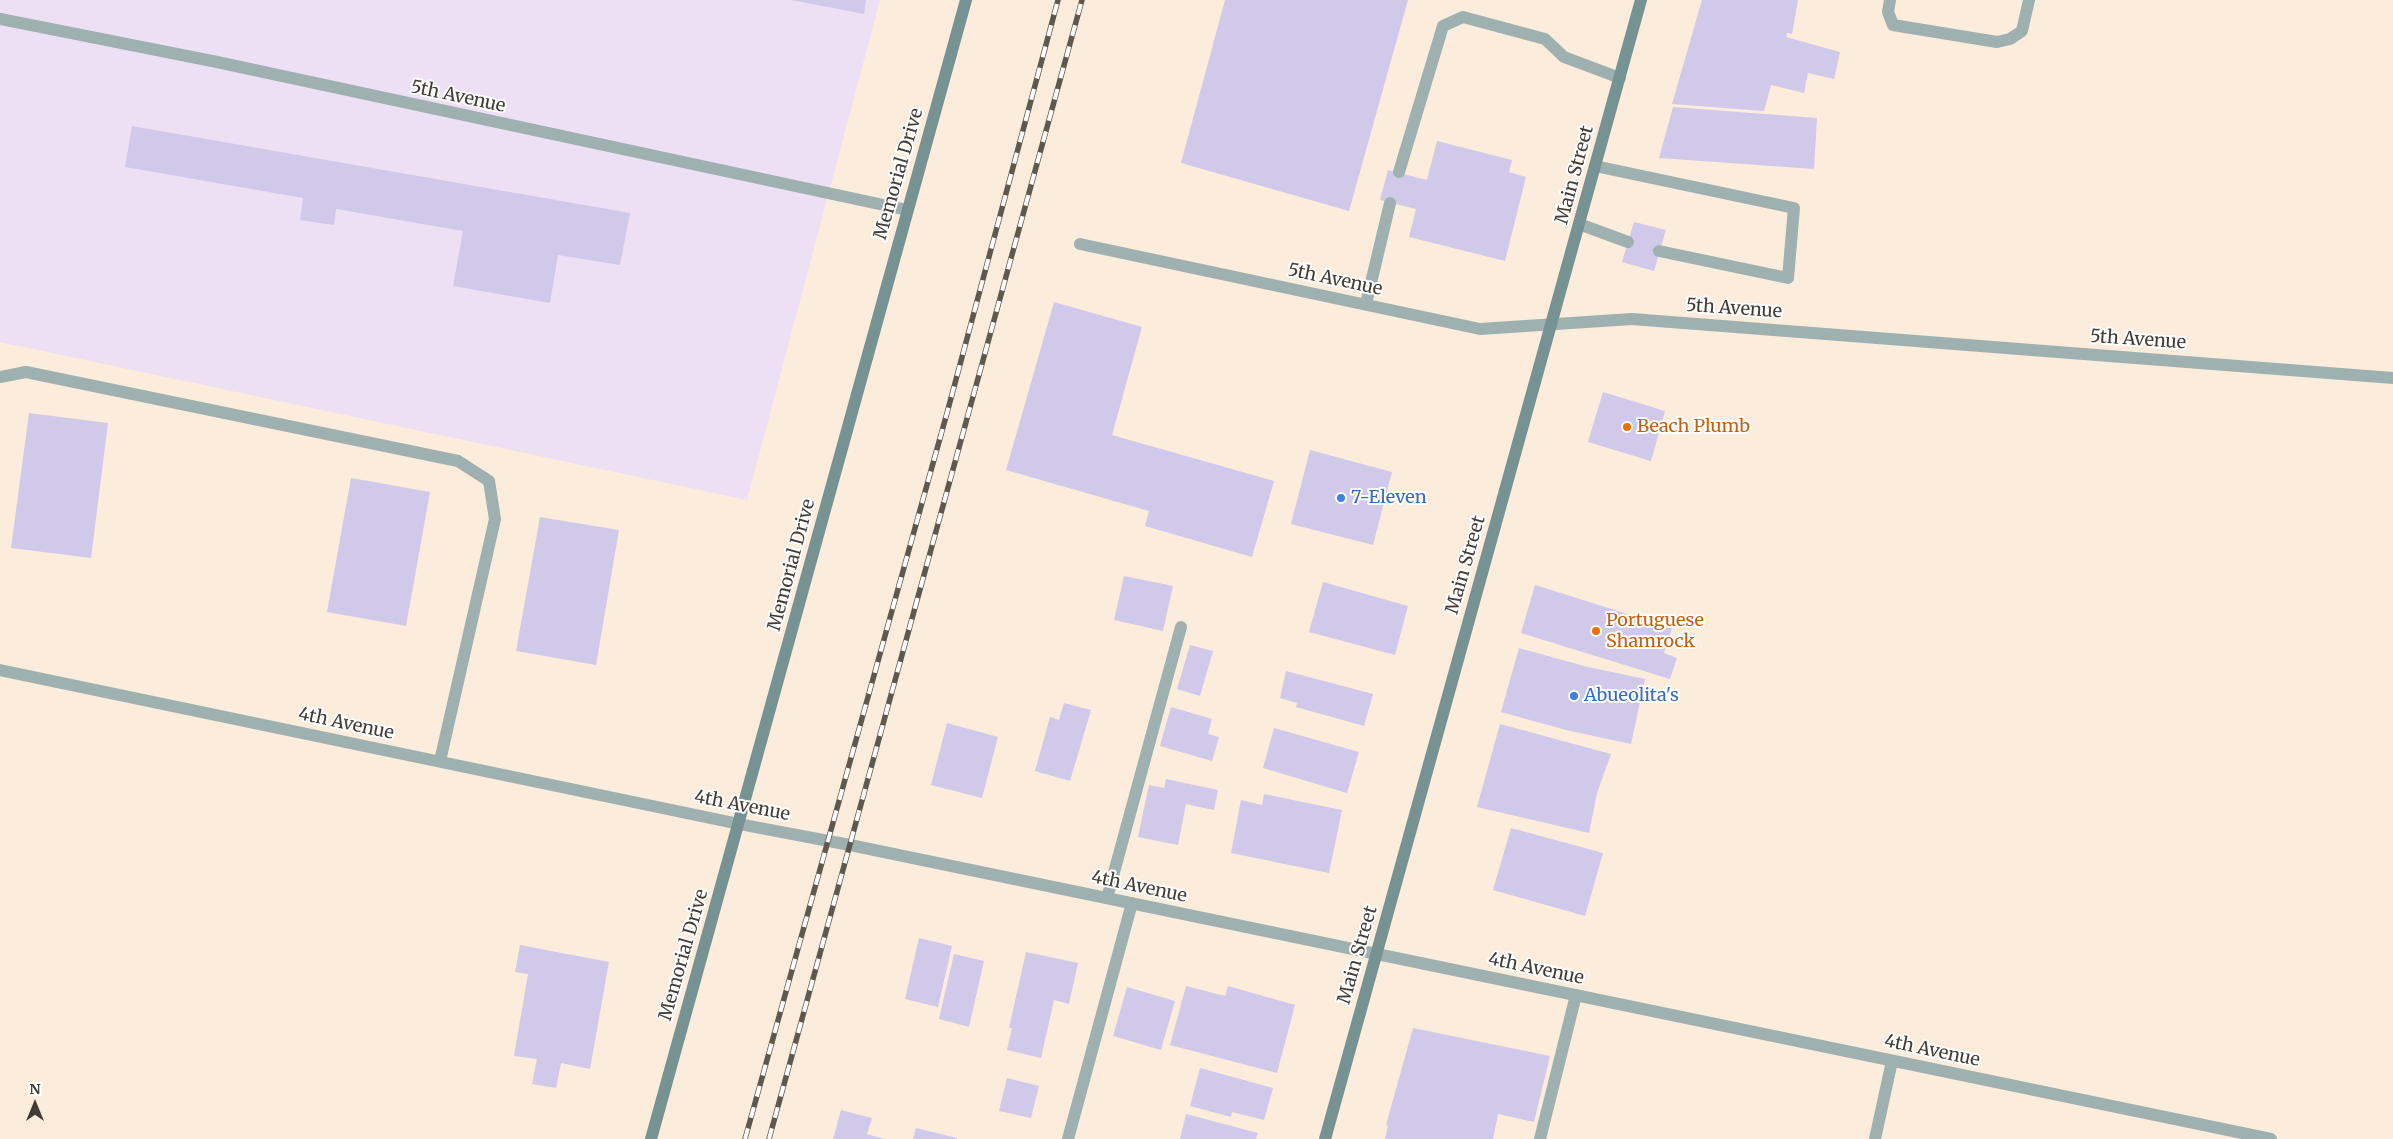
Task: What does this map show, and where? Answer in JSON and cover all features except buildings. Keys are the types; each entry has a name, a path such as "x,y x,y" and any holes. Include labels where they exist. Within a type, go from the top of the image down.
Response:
{"main road":[{"name":"Memorial Drive","path":"651,1139 966,0"},
{"name":"Main Street","path":"1325,1139 1641,0"}],"street":[{"path":"1890,0 1888,12 1894,25 1997,42 2010,39 2022,31 2029,0"},
{"path":"1399,172 1443,26 1463,17 1545,39 1564,58 1620,78"},
{"name":"5th Avenue","path":"0,19 217,62 908,210"},
{"path":"1595,166 1794,208 1788,278 1660,251"},
{"path":"1366,304 1390,203"},
{"path":"1579,224 1628,242"},
{"name":"5th Avenue","path":"1080,244 1480,329 1632,319 2393,378"},
{"path":"0,377 26,372 458,461 489,481 495,519 440,761"},
{"path":"1108,898 1181,627"},
{"name":"4th Avenue","path":"0,670 2271,1139"},
{"path":"1068,1139 1132,903"},
{"path":"1540,1139 1576,995"},
{"path":"1874,1139 1892,1061"}],"shaded area":[{"path":"0,0 880,0 747,500 0,342"}],"railway":[{"path":"745,1139 947,413 1058,0"},
{"path":"769,1139 1082,0"}],"place":[{"name":"Beach Plumb","path":"1627,427"},
{"name":"7-Eleven","path":"1341,498"},
{"name":"Portuguese Shamrock","path":"1596,631"},
{"name":"Abueolita's","path":"1574,696"}]}
